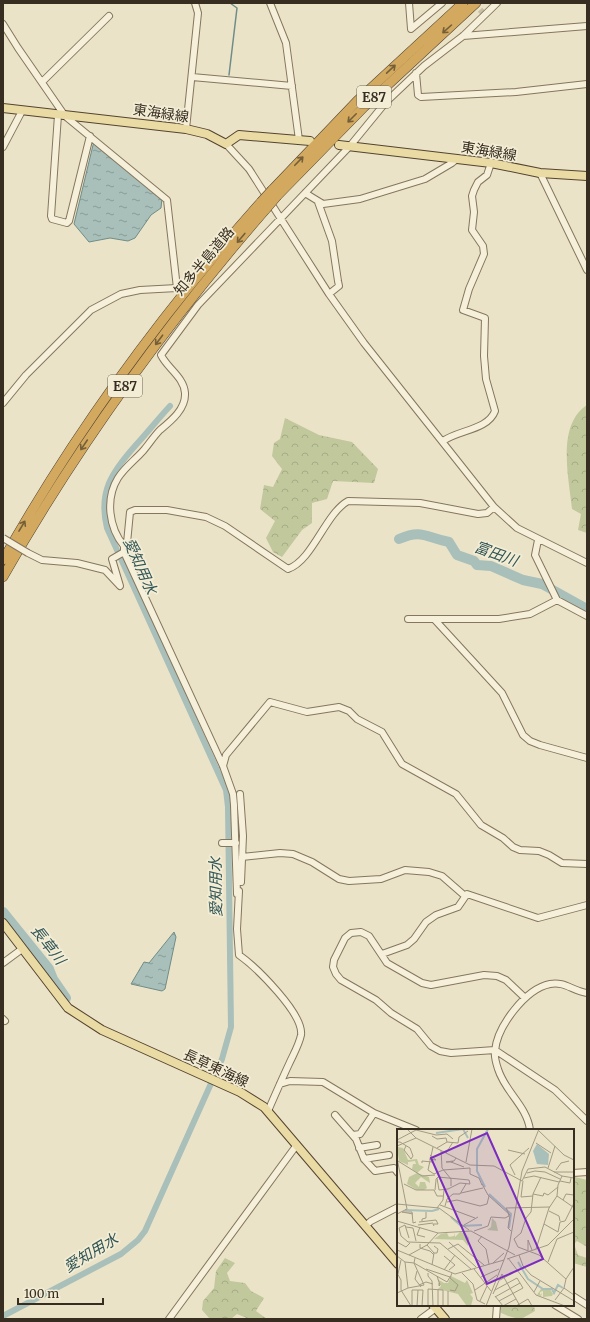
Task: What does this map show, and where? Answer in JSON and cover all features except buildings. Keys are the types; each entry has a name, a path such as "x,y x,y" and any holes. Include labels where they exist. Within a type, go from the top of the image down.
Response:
{"highway":[{"name":"知多半島道路","path":"3,577 60,481 133,375 264,206 358,100 463,3"},
{"name":"知多半島道路","path":"275,193 364,107 476,3"},
{"name":"知多半島道路","path":"3,560 53,476 126,370 197,277 264,206"}],"main road":[{"name":"東海緑線","path":"3,108 186,129 207,134 226,144"},
{"path":"226,144 239,135 310,141"},
{"name":"東海緑線","path":"339,145 491,163 540,173 587,176"},
{"name":"長草東海線","path":"3,923 68,1008 83,1020 240,1092 268,1111 296,1146 397,1263"},
{"path":"435,1307 445,1319"}],"street":[{"path":"186,129 198,13 195,3"},
{"path":"270,3 286,43 299,140"},
{"path":"409,3 411,29 442,3"},
{"path":"268,1111 299,1042 301,1035 299,1021 292,1009 254,966 239,955 233,794 223,766 115,531 111,516 110,504 115,484 133,460 161,429 176,416 184,398 185,393 179,378 162,355 198,305 280,217 350,146 386,102 416,74 463,36 497,3"},
{"path":"42,82 109,16"},
{"path":"3,24 62,115 168,200 177,288 140,290 121,294 91,310 26,375 3,403"},
{"path":"463,36 587,26"},
{"path":"416,74 418,95 421,97 516,92 587,84"},
{"path":"192,77 292,86"},
{"path":"3,147 22,111"},
{"path":"62,115 51,216 52,219 67,223 69,221 90,136"},
{"path":"226,144 249,169 329,294 364,342 443,440 494,507 517,528 538,540 587,563"},
{"path":"305,193 323,204 360,199 397,189 425,179 457,159"},
{"path":"443,440 486,423 493,416 495,411 486,379 484,356 485,318 463,310 469,289 484,254 483,246 472,230 474,212 472,196 476,186 487,175 491,163"},
{"path":"540,173 587,270"},
{"path":"318,202 332,241 339,286 329,294"},
{"path":"3,538 42,560 77,563 105,570 120,586 112,559 124,549 127,543 130,512 135,510 174,511 206,517 225,526 288,569 306,553 337,510 348,500 420,503 478,514 487,513 494,507"},
{"path":"538,540 535,555 557,600 587,616"},
{"path":"408,619 499,619 530,614 557,600"},
{"path":"435,620 502,693 524,735 530,741 587,758"},
{"path":"223,766 226,755 270,702 307,712 339,707 382,732 402,764 456,794 481,825 503,838 512,847 520,850 544,853 562,863 587,864"},
{"path":"237,894 240,887 242,857 240,794"},
{"path":"222,843 236,843"},
{"path":"242,857 280,853 292,854 312,862 339,879 350,881 381,879 405,870 429,872 442,876 464,896"},
{"path":"382,954 407,945 414,940 426,922 436,915 449,912 458,906 467,894 538,918 587,905"},
{"path":"524,997 506,980 497,976 484,975 431,985 422,983 387,963 370,936 361,932 350,933 345,938 334,960 333,967 340,980 376,1000 391,1013 417,1030 431,1046 440,1051 451,1053 494,1050 555,1090 587,1121"},
{"path":"3,963 22,949"},
{"path":"530,1129 529,1120 498,1071 494,1058 494,1050 506,1022 524,997 549,984 568,985 578,992 587,993"},
{"path":"280,1084 290,1081 323,1082 374,1113 414,1129"},
{"path":"360,1134 374,1113"},
{"path":"335,1115 352,1135 364,1159 375,1171 394,1168 397,1172"},
{"path":"352,1135 369,1132"},
{"path":"359,1148 377,1145"},
{"path":"169,1319 296,1146"},
{"path":"364,1159 390,1155"},
{"path":"574,1173 587,1172"},
{"path":"365,1226 397,1208"},
{"path":"574,1297 587,1305"},
{"path":"496,1319 497,1306"},
{"path":"557,1306 578,1319"},
{"path":"421,1319 435,1307"}],"green space":[{"path":"587,405 587,533 578,530 581,514 572,509 567,468 567,453 571,425 577,414"},
{"path":"285,418 319,435 352,442 378,469 374,483 333,481 327,499 312,503 312,523 302,530 282,557 273,552 266,538 275,521 260,509 264,485 273,487 282,469 272,456 274,443 280,439"},
{"path":"575,1177 587,1180 587,1247 577,1241 574,1244"},
{"path":"574,1244 578,1255 587,1258 587,1267 574,1263"},
{"path":"225,1258 235,1263 227,1273 230,1281 245,1283 251,1291 264,1298 256,1311 267,1319 249,1319 237,1314 231,1319 210,1319 202,1310 203,1301 214,1288 216,1271"},
{"path":"500,1306 534,1306 535,1311 522,1318 515,1318 501,1313"}],"water":[{"path":"94,141 162,198 161,208 151,215 135,238 128,241 110,238 89,242 74,224"},
{"path":"174,932 176,937 165,989 162,991 131,984 144,962 149,963"}],"waterway":[{"path":"229,75 237,8 230,3"},
{"name":"愛知用水","path":"3,1316 121,1254 138,1240 145,1231 222,1059 231,1027 228,807 226,790 107,528 105,515 104,504 106,493 114,474 127,456 170,406"},
{"name":"富田川","path":"399,539 419,534 449,542 457,555 474,561 477,565 491,566 523,580 542,584 587,609"},
{"name":"長草川","path":"3,912 49,969 53,979 66,998"}],"tunnel":[{"path":"474,3 484,14"}]}
